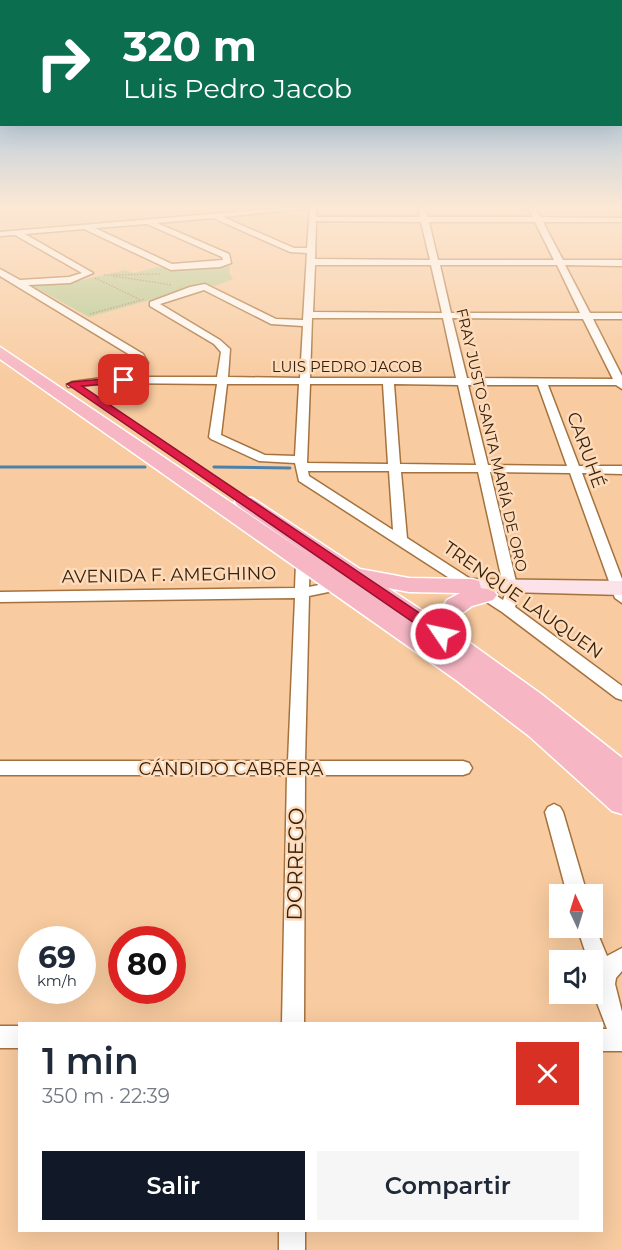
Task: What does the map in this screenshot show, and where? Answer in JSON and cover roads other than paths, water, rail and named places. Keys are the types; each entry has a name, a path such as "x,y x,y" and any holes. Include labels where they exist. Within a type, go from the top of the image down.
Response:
{"highway":[{"path":"0,335 459,646 542,707 622,774"},
{"path":"0,352 465,674 539,729 622,802"},
{"path":"336,563 390,582 478,590"},
{"path":"459,646 448,631 446,620 448,613 463,599 478,590"}],"main road":[{"path":"478,590 509,599 621,593"}],"street":[{"path":"18,283 70,280 88,273 76,266"},
{"path":"301,463 311,266"},
{"name":"FRAY JUSTO SANTA MARÍA DE ORO","path":"436,266 483,469 509,599"},
{"path":"562,266 621,384"},
{"path":"0,272 139,356 143,363 138,380"},
{"path":"307,339 209,288 193,289 158,300 153,304 153,302 222,347 227,355 216,437 264,458 301,463 395,469 622,470"},
{"path":"274,322 308,319 447,316 622,316"},
{"name":"LUIS PEDRO JACOB","path":"72,384 110,380 222,380 621,384"},
{"path":"388,381 400,540"},
{"name":"CARUHÉ","path":"542,382 621,593"},
{"name":"TRENQUE LAUQUEN","path":"301,463 303,478 478,590"},
{"name":"DORREGO","path":"293,1022 296,770 303,562"},
{"name":"AVENIDA F. AMEGHINO","path":"0,597 302,593 338,586"},
{"name":"TRENQUE LAUQUEN","path":"509,599 622,694"},
{"name":"CÁNDIDO CABRERA","path":"0,768 296,770 463,768"},
{"path":"554,812 574,884"},
{"path":"591,938 604,976 605,998 622,1039 603,1040"},
{"path":"604,976 610,964 622,958"},
{"path":"0,1037 18,1037"},
{"path":"292,1232 292,1250"}],"waterway":[{"path":"0,467 145,467"},
{"path":"214,467 290,468"}]}
